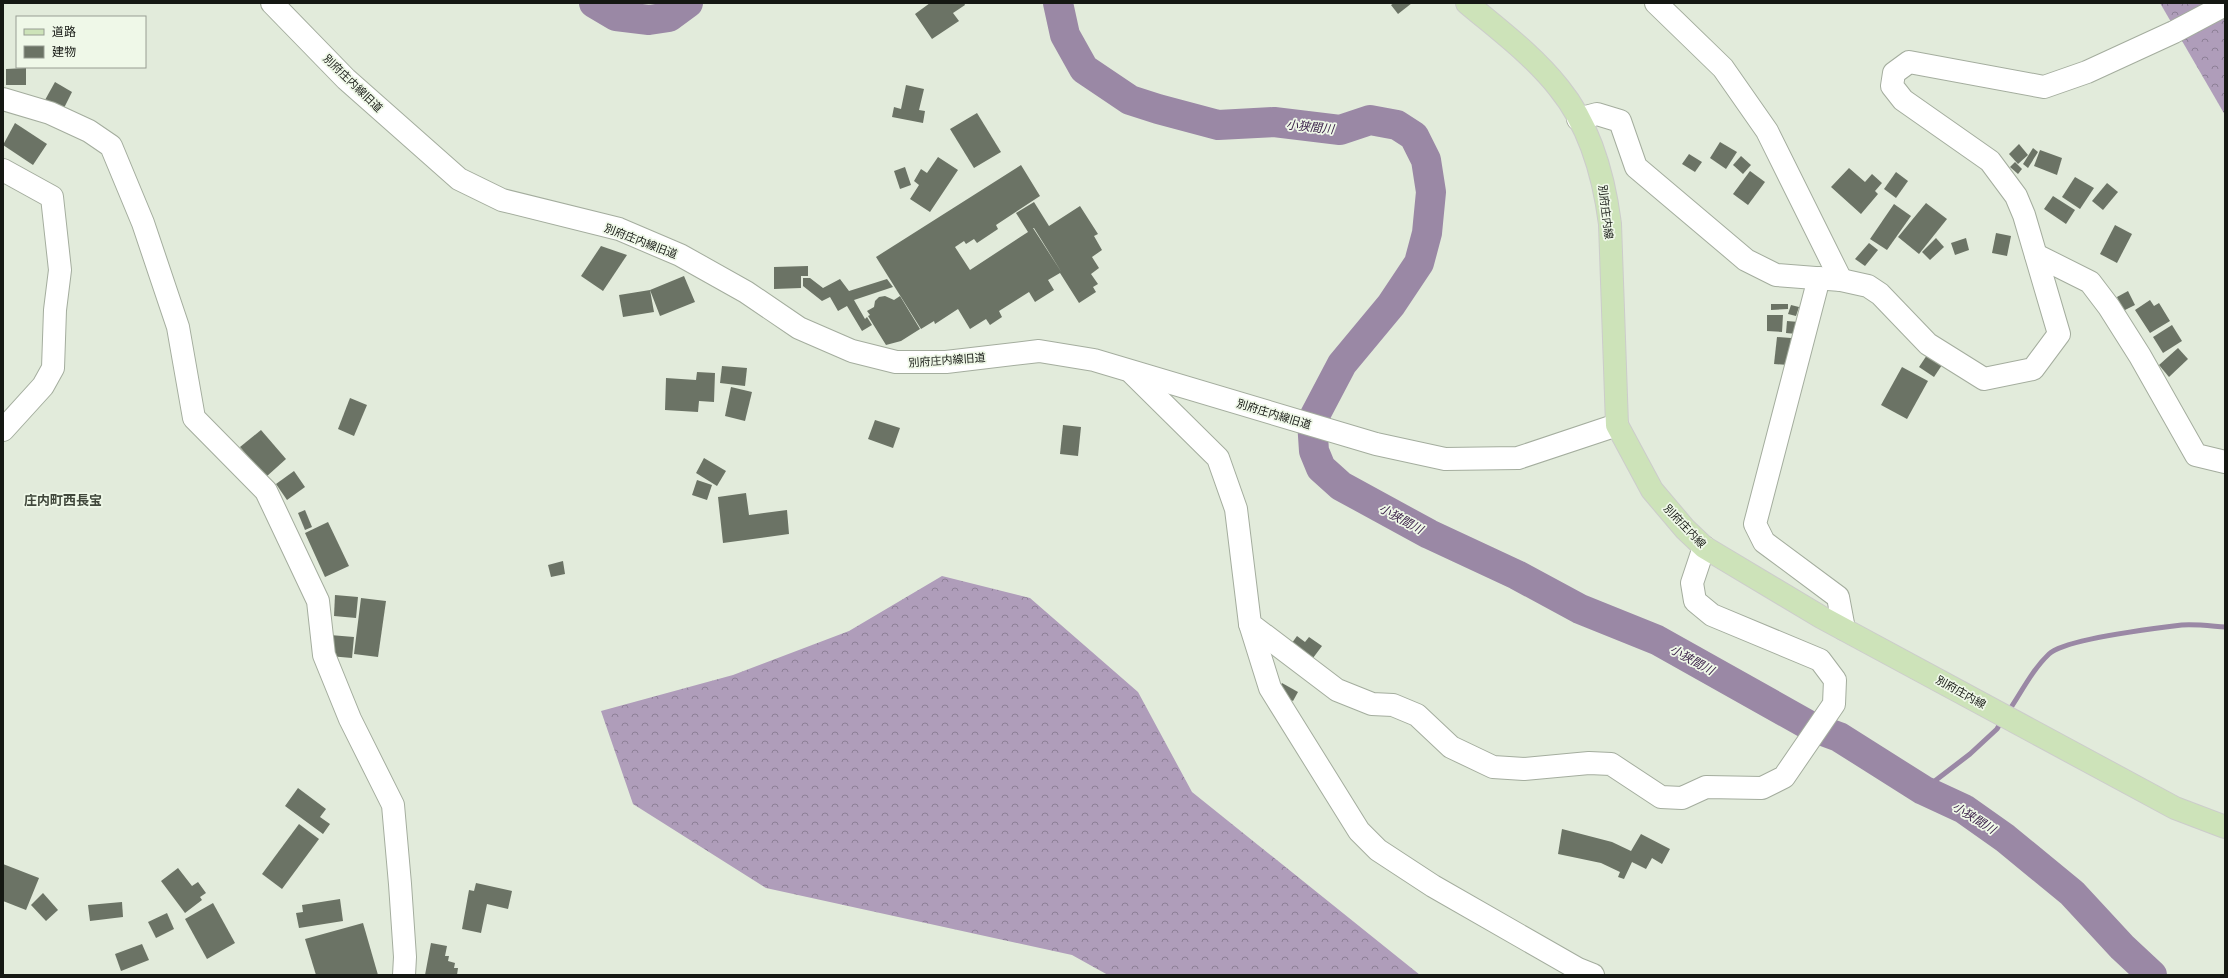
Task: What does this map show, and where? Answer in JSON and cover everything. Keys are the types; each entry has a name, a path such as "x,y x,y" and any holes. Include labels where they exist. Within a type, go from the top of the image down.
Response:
{"main road":[{"name":"別府庄内線","path":"1467,3 1527,54 1560,89 1578,119 1596,157 1606,192 1610,224 1617,426 1652,490 1704,547 1844,629 2175,808 2225,827"}],"street":[{"name":"別府庄内線旧道","path":"272,3 346,79 459,179 502,200 619,230 680,255 746,292 800,328 852,351 896,362 946,362 1039,351 1094,360 1376,444 1445,459 1518,458 1617,426"},
{"path":"1656,3 1723,68 1767,131 1841,280"},
{"path":"1578,119 1597,114 1620,121 1636,167 1746,260 1776,275 1841,280 1868,286 1874,290 1928,344 1984,379 2033,369 2059,334 2036,255 2024,215 2016,196 1990,161 1903,100 1892,86 1894,73 1909,62 2044,87 2100,66 2174,32 2225,5"},
{"path":"3,98 50,113 89,131 111,146 143,223 178,327 194,418 266,491 318,601 324,655 347,712 393,805 405,957 404,975"},
{"path":"3,170 52,197 60,270 55,310 53,368 43,386 3,430"},
{"path":"2036,255 2090,282 2109,307 2140,356 2196,455 2225,462"},
{"path":"1819,278 1755,524 1764,542 1838,596 1844,629"},
{"path":"1132,372 1218,458 1236,509 1250,624 1270,688 1359,831 1378,850 1433,886 1578,969 1593,975"},
{"path":"1250,624 1337,690 1372,704 1393,705 1417,715 1450,747 1493,767 1524,769 1589,763 1611,764 1661,797 1682,798 1706,787 1762,788 1784,777 1834,704 1834,680 1820,660 1712,615 1694,601 1692,583 1704,547"}],"green space":[{"path":"2160,3 2225,3 2225,115"},
{"path":"942,576 1030,598 1138,692 1192,792 1420,975 1108,975 1072,955 766,888 633,804 601,711 733,675 849,631"}],"building":[{"path":"930,3 964,3 965,5 953,13 959,21 932,39 915,14"},
{"path":"1394,3 1412,3 1398,14 1391,5"},
{"path":"26,68 26,85 6,85 6,69"},
{"path":"55,82 72,92 63,110 45,100"},
{"path":"906,85 924,89 919,110 925,111 923,123 892,117 894,107 901,109"},
{"path":"977,113 1001,152 974,168 950,129"},
{"path":"15,123 47,144 33,165 3,145"},
{"path":"1720,142 1737,152 1726,169 1710,158"},
{"path":"2019,144 2028,155 2018,164 2009,154"},
{"path":"2033,148 2038,152 2028,168 2023,164"},
{"path":"2040,150 2062,158 2057,175 2034,166"},
{"path":"1689,154 1702,162 1695,172 1682,164"},
{"path":"1741,156 1751,165 1743,174 1733,165"},
{"path":"938,157 958,170 930,212 910,199 919,185 914,181 921,169 927,173"},
{"path":"2015,162 2022,169 2018,174 2010,167"},
{"path":"1021,165 1040,196 996,225 998,229 977,243 974,239 966,244 964,241 955,247 970,270 1028,232 1016,213 1034,202 1049,226 1080,206 1098,234 1094,236 1102,250 1092,257 1099,268 1091,274 1098,284 1093,287 1096,292 1079,303 1060,273 1048,280 1054,290 1035,302 1029,292 999,311 1002,317 990,325 986,319 970,329 958,309 935,324 934,321 921,329 876,257","holes":["1033,228 1034,228 1062,273"]},
{"path":"905,167 911,185 900,189 894,171"},
{"path":"1849,168 1865,182 1872,174 1882,183 1875,191 1878,194 1861,214 1831,187"},
{"path":"1750,171 1765,182 1748,205 1733,194"},
{"path":"1896,172 1908,181 1896,198 1884,189"},
{"path":"2075,177 2094,188 2080,209 2062,197"},
{"path":"2107,183 2118,192 2103,210 2092,201"},
{"path":"2053,196 2075,210 2066,224 2044,209"},
{"path":"1926,203 1947,219 1919,254 1898,237"},
{"path":"1894,204 1911,216 1887,250 1870,239"},
{"path":"2115,225 2132,234 2117,263 2100,254"},
{"path":"1996,233 2011,236 2007,256 1992,253"},
{"path":"1936,238 1944,247 1930,260 1922,252"},
{"path":"1966,238 1969,250 1955,255 1951,243"},
{"path":"1869,243 1878,250 1865,266 1855,259"},
{"path":"601,246 627,255 603,291 581,276"},
{"path":"808,266 808,276 801,276 801,288 774,289 774,267"},
{"path":"684,276 695,302 660,316 650,290"},
{"path":"803,278 810,278 823,288 840,279 849,291 887,279 893,287 854,300 865,319 867,317 872,325 862,331 847,306 838,311 830,297 822,301 803,286"},
{"path":"650,290 654,312 623,317 619,295"},
{"path":"2128,291 2135,305 2123,311 2117,297"},
{"path":"885,296 894,300 900,296 920,329 901,341 886,345 868,316 870,315 867,311 874,307 875,301 879,297"},
{"path":"2150,300 2154,306 2159,303 2170,321 2150,333 2135,310"},
{"path":"1771,304 1788,304 1788,309 1771,310"},
{"path":"1791,305 1799,307 1796,316 1788,314"},
{"path":"1767,315 1783,315 1782,332 1767,331"},
{"path":"1787,321 1799,322 1797,334 1786,333"},
{"path":"2172,325 2182,341 2163,353 2153,337"},
{"path":"1777,337 1791,338 1789,365 1774,364"},
{"path":"2178,348 2188,359 2169,377 2159,365"},
{"path":"1927,355 1942,365 1934,377 1919,367"},
{"path":"722,366 747,368 745,386 720,383"},
{"path":"1902,367 1928,381 1907,419 1881,405"},
{"path":"697,372 715,373 714,402 699,401 698,412 665,410 666,378 696,380"},
{"path":"731,387 752,392 745,421 725,416"},
{"path":"350,398 367,405 354,436 338,429"},
{"path":"875,420 900,428 893,448 868,439"},
{"path":"1063,425 1081,427 1078,456 1060,454"},
{"path":"261,430 286,459 266,477 240,447"},
{"path":"704,458 726,471 717,486 696,473"},
{"path":"294,471 305,487 287,500 276,484"},
{"path":"697,480 712,485 707,500 692,495"},
{"path":"746,493 749,515 787,510 789,534 723,543 718,497"},
{"path":"305,510 312,527 305,530 298,513"},
{"path":"328,522 349,566 325,577 305,533"},
{"path":"563,561 565,574 551,577 548,565"},
{"path":"335,595 358,597 356,618 334,616"},
{"path":"361,598 386,601 378,657 354,654"},
{"path":"330,635 354,637 352,658 329,656"},
{"path":"1297,636 1305,642 1309,637 1322,646 1310,662 1289,647"},
{"path":"1282,683 1298,692 1293,701 1277,692"},
{"path":"298,788 326,809 320,817 330,824 323,834 285,806"},
{"path":"299,824 319,839 282,889 262,874"},
{"path":"1562,829 1612,842 1631,851 1641,834 1670,849 1662,864 1652,858 1646,869 1632,862 1624,879 1618,877 1620,872 1601,863 1558,854"},
{"path":"3,864 39,878 26,910 3,901"},
{"path":"178,868 192,886 198,882 206,893 200,897 202,900 185,913 161,881"},
{"path":"476,883 512,891 508,909 487,904 481,933 462,929 469,890 474,891"},
{"path":"43,893 58,910 46,921 31,905"},
{"path":"340,899 343,921 299,928 296,913 303,912 302,905"},
{"path":"122,902 123,917 90,921 88,905"},
{"path":"213,903 235,943 207,959 185,919"},
{"path":"167,913 174,929 156,938 148,922"},
{"path":"363,923 378,975 316,975 305,939"},
{"path":"431,943 447,946 445,956 449,956 448,961 455,963 454,968 458,968 457,975 425,975"},
{"path":"142,944 149,960 121,971 115,954"}],"waterway":[{"name":"小狭間川","path":"594,3 616,16 649,20 669,17 688,3"},
{"name":"小狭間川","path":"1058,3 1065,35 1084,69 1130,100 1218,125 1274,122 1340,130 1370,120 1397,125 1414,136 1426,160 1431,192 1427,233 1419,263 1391,305 1342,364 1312,421 1314,451 1321,468 1341,486 1429,534 1517,575 1580,609 1657,640 1812,727 1839,737 1923,790 1964,809 2005,838 2072,893 2122,947 2152,975"},
{"path":"2008,712 2037,667 2049,654 2058,649 2092,639 2170,626 2193,625 2225,627"},
{"path":"1923,790 1970,754 1997,729 2002,720"}],"district":[{"name":"庄内町西長宝","path":"63,500"}]}
